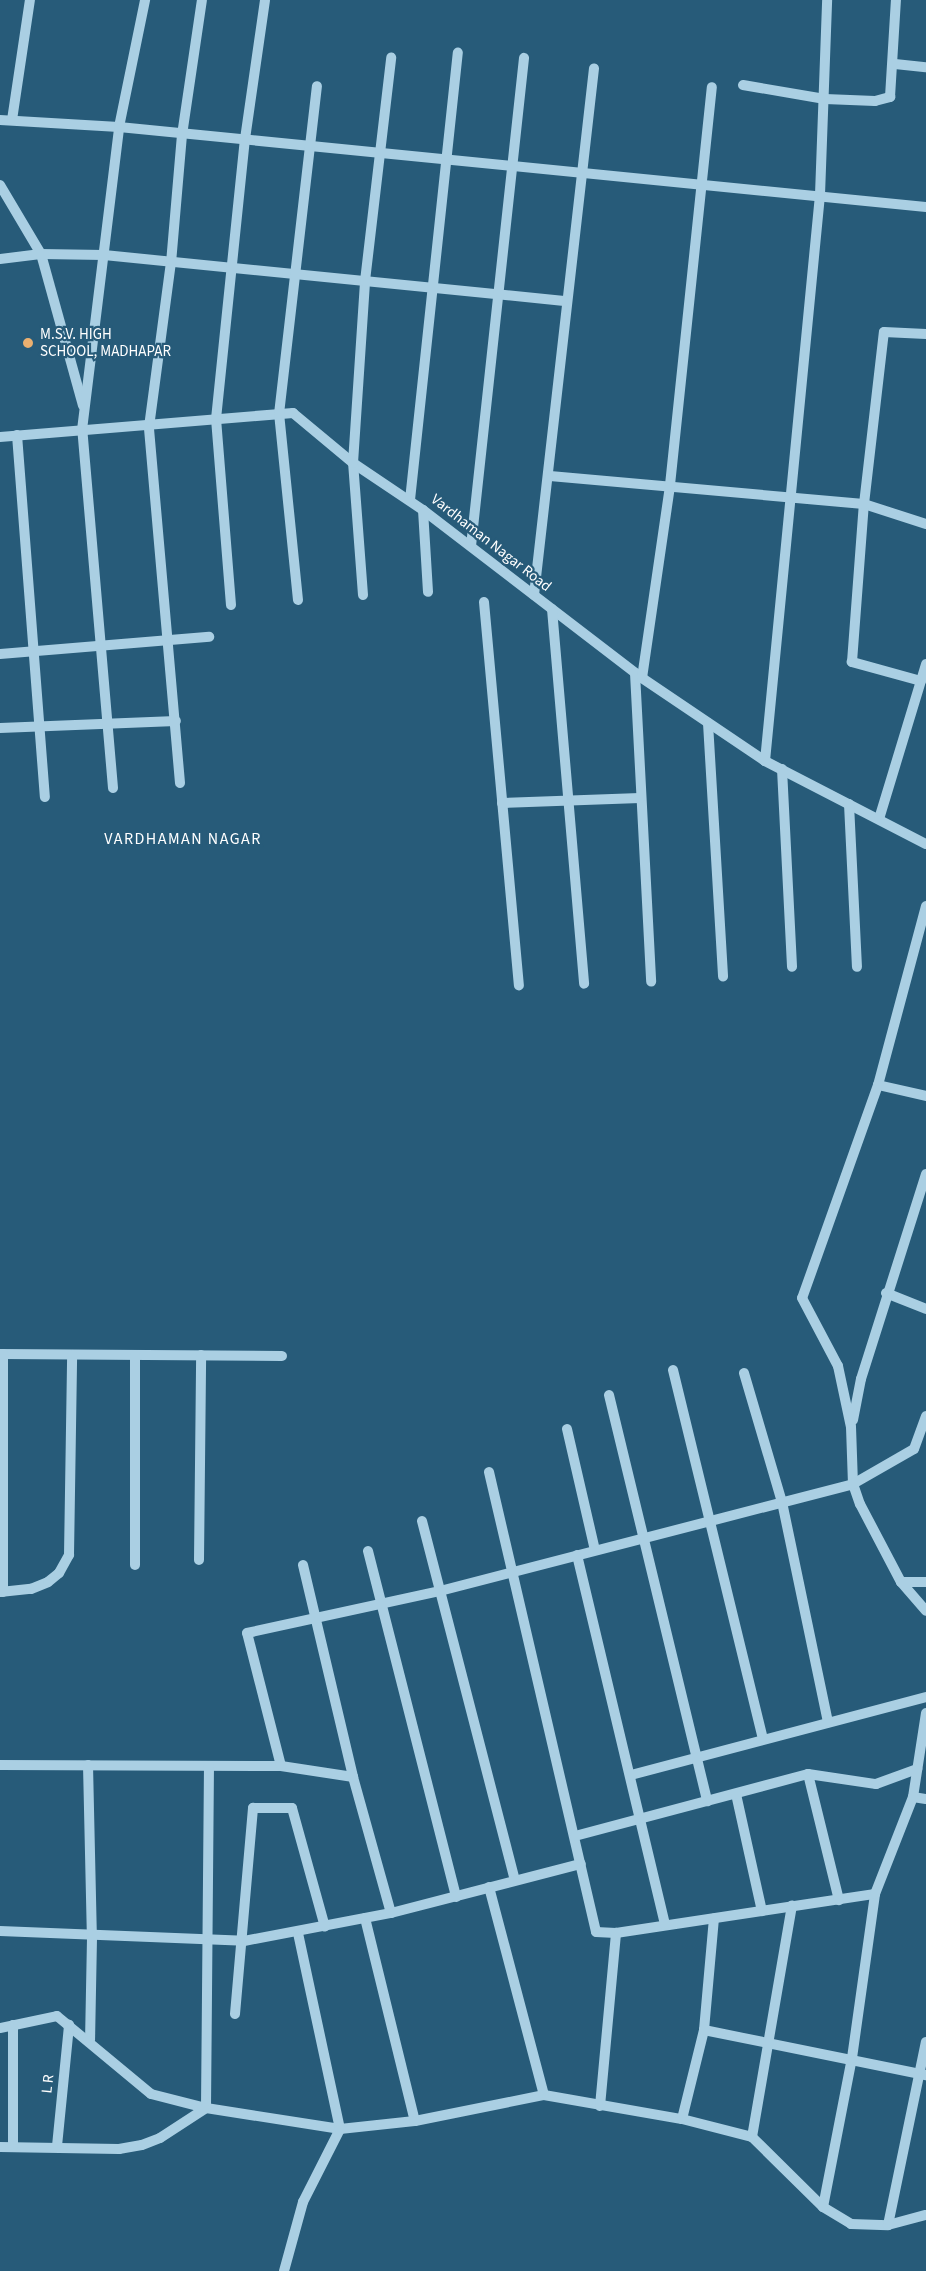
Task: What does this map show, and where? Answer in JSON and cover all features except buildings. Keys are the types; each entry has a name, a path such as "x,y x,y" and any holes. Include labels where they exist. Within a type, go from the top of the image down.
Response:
{"street":[{"path":"12,120 30,0"},
{"path":"113,788 104,645 82,430 119,127 145,0"},
{"path":"180,783 170,641 149,427 171,263 182,135 202,0"},
{"path":"231,605 216,419 234,268 245,139 265,0"},
{"path":"765,761 820,195 828,0"},
{"path":"743,85 825,99 875,101 890,97 895,64 896,0"},
{"path":"410,500 458,53"},
{"path":"363,595 353,463 365,281 378,152 391,58"},
{"path":"471,546 501,294 524,58"},
{"path":"895,64 926,67"},
{"path":"534,595 550,476 580,172 594,68"},
{"path":"298,600 279,414 298,274 317,86"},
{"path":"651,982 640,798 639,676 670,485 700,183 712,87"},
{"path":"0,120 119,127 926,207"},
{"path":"0,185 41,254 84,411"},
{"path":"0,259 41,254 104,255 567,301"},
{"path":"921,681 852,662 864,504 884,332 926,334"},
{"name":"Vardhaman Nagar Road","path":"0,437 149,427 293,413 353,463 410,500 639,676 708,723 765,761 926,844"},
{"path":"17,435 36,650 45,797"},
{"path":"550,476 864,504 926,524"},
{"path":"423,510 428,592"},
{"path":"484,602 519,985"},
{"path":"552,609 584,984"},
{"path":"0,654 209,637"},
{"path":"879,819 926,664"},
{"path":"0,728 109,726 176,721"},
{"path":"708,723 723,977"},
{"path":"782,769 792,967"},
{"path":"502,803 640,798"},
{"path":"849,804 856,967"},
{"path":"926,906 878,1085 802,1298 838,1366 851,1427 853,1484 901,1582 926,1611"},
{"path":"878,1085 926,1096"},
{"path":"851,1427 861,1379 886,1293 926,1174"},
{"path":"886,1293 926,1309"},
{"path":"72,1355 69,1555 59,1573 48,1582 31,1589 2,1592 2,1354 282,1356"},
{"path":"135,1355 135,1565"},
{"path":"199,1560 201,1355"},
{"path":"674,1370 762,1739"},
{"path":"744,1374 782,1502 828,1722"},
{"path":"609,1395 707,1801"},
{"path":"281,1766 247,1633 440,1591 853,1484 914,1449 926,1416"},
{"path":"567,1430 595,1550"},
{"path":"489,1472 514,1571 596,1932 616,1933 875,1894"},
{"path":"423,1521 516,1880"},
{"path":"368,1551 379,1605 456,1898"},
{"path":"577,1555 642,1819 665,1925"},
{"path":"303,1565 353,1778 391,1913"},
{"path":"901,1582 926,1582"},
{"path":"631,1776 697,1756 926,1697"},
{"path":"823,2207 852,2058 875,1894 913,1797 926,1713"},
{"path":"0,1765 281,1766 353,1778"},
{"path":"88,1766 92,1938 90,2040"},
{"path":"206,2108 209,1766"},
{"path":"574,1836 808,1774 876,1784 917,1769"},
{"path":"808,1774 839,1900"},
{"path":"736,1794 762,1911"},
{"path":"913,1797 926,1799"},
{"path":"235,2014 244,1941 253,1808 292,1808 325,1928"},
{"path":"0,1931 92,1938 244,1941 325,1928 391,1913 581,1864"},
{"path":"489,1887 544,2095"},
{"path":"752,2137 771,2042 792,1905"},
{"path":"365,1918 415,2121"},
{"path":"682,2119 704,2030 714,1918"},
{"path":"284,2271 303,2202 340,2128 298,1933"},
{"path":"600,2106 616,1933"},
{"path":"0,2028 57,2016 90,2040 151,2094 206,2108 340,2128 415,2121 544,2095 682,2119 752,2137 823,2207 851,2224 888,2225 926,2215"},
{"path":"12,2147 13,2025"},
{"name":"L R","path":"57,2146 69,2025"},
{"path":"704,2030 852,2058 923,2075"},
{"path":"888,2225 923,2075 926,2042"},
{"path":"0,2147 57,2146 119,2149 142,2145 160,2138 206,2108"}],"place":[{"name":"M.S.V. HIGH SCHOOL, MADHAPAR","path":"28,343"}],"district":[{"name":"VARDHAMAN NAGAR","path":"183,839"}]}
